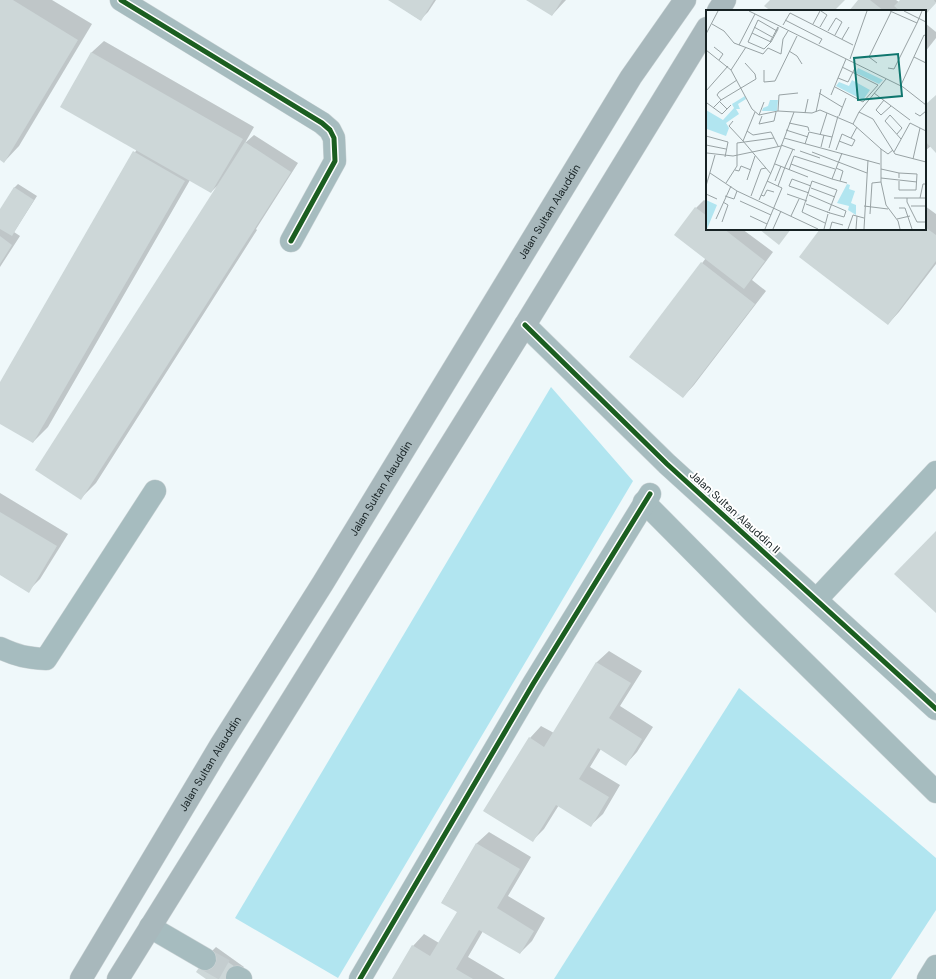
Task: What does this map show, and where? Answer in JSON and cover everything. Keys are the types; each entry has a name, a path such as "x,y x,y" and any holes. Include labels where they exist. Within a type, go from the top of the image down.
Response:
{"highway":[{"name":"Jalan Sultan Alauddin","path":"82,979 220,746 323,583 627,83 685,0"},
{"path":"719,10 725,0"},
{"path":"118,979 525,325 706,30"}],"street":[{"path":"120,0 315,119 330,130 334,138 334,161 291,241"},
{"name":"Jalan Sultan Alauddin II","path":"525,325 667,464 936,709"},
{"path":"817,600 936,472"},
{"path":"0,648 29,658 46,659 155,491"},
{"path":"360,979 533,684 647,498 753,612 936,792"},
{"path":"150,927 193,952"},
{"path":"928,979 936,966"}],"shaded area":[{"path":"551,387 633,481 338,978 235,918"},
{"path":"739,688 936,858 936,910 891,979 554,979"}],"building":[{"path":"0,0 13,0 78,40 4,163 0,160"},
{"path":"388,0 434,0 421,21"},
{"path":"526,0 562,0 552,16"},
{"path":"770,0 845,0 835,10 770,10 764,6"},
{"path":"858,0 870,0 883,10 850,10"},
{"path":"900,0 934,0 936,3 926,14 926,10 899,10 894,6"},
{"path":"91,52 243,139 211,193 60,107"},
{"path":"936,95 936,153 926,142 926,104"},
{"path":"245,142 291,172 81,500 35,470"},
{"path":"133,151 185,181 33,443 0,424 0,382"},
{"path":"14,187 34,200 12,236 0,229 0,209"},
{"path":"695,207 706,215 706,230 725,230 765,261 744,289 674,235"},
{"path":"926,228 936,235 936,261 888,325 799,257 819,230 926,230"},
{"path":"760,230 790,230 779,245"},
{"path":"0,236 12,245 0,264"},
{"path":"701,262 755,304 683,398 629,357"},
{"path":"0,512 57,546 29,593 0,575"},
{"path":"936,531 936,613 894,574"},
{"path":"596,662 631,683 609,718 642,739 626,766 598,748 579,779 609,797 591,827 556,805 533,842 483,811 529,737 544,747"},
{"path":"476,843 520,869 497,908 534,931 520,954 479,930 456,969 473,979 392,979 412,945 430,956 457,912 441,903"},
{"path":"211,950 241,971 236,979 206,979 196,972"}],"tunnel":[{"path":"205,959 237,977"}],"cycle path":[{"path":"121,0 322,123 330,130 334,138 335,161 291,241"},
{"path":"525,325 667,464 936,709"},
{"path":"360,979 533,684 650,494"}]}
